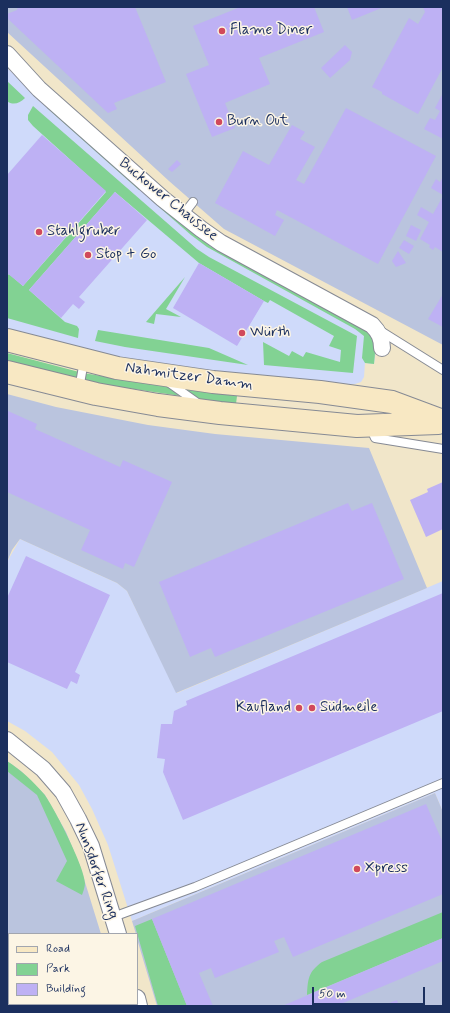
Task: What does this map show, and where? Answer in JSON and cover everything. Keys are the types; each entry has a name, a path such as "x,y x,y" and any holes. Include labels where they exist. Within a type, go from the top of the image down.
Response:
{"main road":[{"name":"Nahmitzer Damm","path":"7,340 117,368 213,382 320,392 374,399"},
{"name":"Nahmitzer Damm","path":"7,372 79,390 158,404 372,432"},
{"path":"374,399 392,402 443,422"},
{"path":"372,432 443,422"}],"street":[{"name":"Buckower Chaussee","path":"7,54 39,89 183,215 221,243 372,325"},
{"path":"372,325 380,334 382,348"},
{"path":"372,432 374,399"},
{"name":"Nunsdorfer Ring","path":"7,740 43,769 63,792 91,846 118,933"}],"lane":[{"path":"183,215 193,202"},
{"path":"372,325 443,370"},
{"path":"79,390 84,360"},
{"path":"156,374 209,411"},
{"path":"372,432 443,449"},
{"path":"113,917 196,887 443,783"}],"shaded area":[{"path":"7,7 443,7 443,345 224,229 169,181 7,32"},
{"path":"7,68 205,242 365,329 376,350 374,364 365,363 364,377 361,382 349,384 261,377 120,359 66,347 7,329"},
{"path":"7,394 56,407 148,425 215,434 369,448 427,588 176,693 127,591 117,583 20,539 12,550 7,562"},
{"path":"20,539 117,583 127,591 177,693 443,581 443,812 435,793 132,921 108,845 92,809 79,785 52,752 25,731 7,721 7,562"},
{"path":"7,761 21,771 45,795 66,832 80,866 101,933 8,933 8,1005 122,1006 7,1006"},
{"path":"435,793 443,812 443,1006 157,1006 138,942 138,933 136,933 132,921"}],"green space":[{"path":"7,81 25,98 16,103 9,103 7,101"},
{"path":"33,106 197,249 209,257 357,336 353,373 264,365 263,342 289,356 292,351 303,357 306,352 340,362 341,350 329,346 334,336 270,300 268,303 264,301 199,263 115,192 29,290 65,322 77,326 79,329 78,338 7,318 7,276 9,274 23,286 106,192 33,126 28,120 28,115"},
{"path":"49,106 141,187 139,190 47,108"},
{"path":"154,198 210,246 365,329 373,341 375,354 374,364 365,363 362,358 364,336 355,329 207,247 151,200"},
{"path":"185,277 166,309 181,317 156,314 154,324 146,322"},
{"path":"98,330 209,348 248,365 125,347 95,341"},
{"path":"7,353 83,373 237,396 236,404 113,386 54,373 7,360"},
{"path":"7,761 36,785 55,811 75,852 84,875 85,885 82,895 56,881 67,861 37,795 7,771"},
{"path":"443,912 443,938 307,995 311,973 322,962"},
{"path":"152,919 187,1006 158,1006 135,926"}],"building":[{"path":"18,7 135,7 166,82 114,103 117,109 108,113 7,18 7,14 17,10"},
{"path":"238,7 314,7 324,32 259,58 270,84 225,103 235,128 212,137 186,74 209,65 193,26"},
{"path":"347,7 384,7 352,20"},
{"path":"423,7 443,7 443,67 418,114 372,87 409,18 418,24 425,12"},
{"path":"345,45 352,52 350,60 330,78 321,68"},
{"path":"443,93 443,139 424,129 430,118 435,120 440,111 435,108"},
{"path":"346,108 436,156 378,264 277,210 275,215 284,220 275,236 215,203 243,151 269,165 292,125 305,132 300,139 315,147 296,180 304,184"},
{"name":"Stahlgruber","path":"42,135 106,191 23,286 7,273 7,175"},
{"path":"177,160 181,164 172,172 168,169"},
{"path":"443,177 443,195 431,188 436,179 440,182"},
{"name":"Stop + Go","path":"115,192 147,220 79,297 85,302 79,309 73,304 61,318 29,290"},
{"path":"443,196 443,252 435,247 433,250 429,247 430,245 420,239 429,222 417,215 421,207 433,214"},
{"path":"411,225 421,230 416,241 406,236"},
{"path":"404,240 414,246 409,254 399,248"},
{"path":"398,251 406,263 396,267 392,261"},
{"path":"199,263 264,301 237,346 173,308"},
{"path":"443,294 443,327 428,319"},
{"path":"8,411 37,424 35,429 120,467 123,460 172,482 134,567 125,563 123,569 81,550 90,530 7,492"},
{"path":"443,482 443,529 426,537 410,500 428,492 427,489"},
{"path":"348,503 352,511 372,503 404,579 215,657 211,648 190,657 159,582"},
{"path":"26,556 110,595 75,672 80,675 77,684 71,681 67,689 7,662 7,598"},
{"name":"Südmeile","path":"443,593 443,711 183,820 163,772 165,759 157,758 161,724 172,724 174,711 187,705 186,701"},
{"name":"Xpress","path":"426,804 443,843 443,894 293,957 284,937 274,941 279,952 215,978 211,968 199,973 213,1006 187,1006 152,919"},
{"path":"443,938 443,961 336,1006 282,1006"},
{"path":"7,971 8,1005 72,1006 7,1006"},
{"path":"397,1000 399,1006 381,1006"}],"place":[{"name":"Flame Diner","path":"222,31"},
{"name":"Burn Out","path":"219,122"},
{"name":"Stahlgruber","path":"39,232"},
{"name":"Stop + Go","path":"88,255"},
{"name":"Würth","path":"242,333"},
{"name":"Kaufland","path":"299,708"},
{"name":"Südmeile","path":"312,708"},
{"name":"Xpress","path":"357,869"}]}
